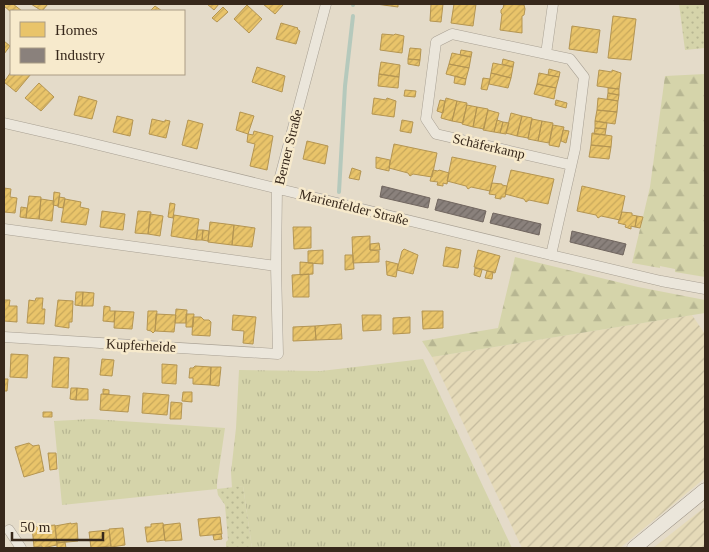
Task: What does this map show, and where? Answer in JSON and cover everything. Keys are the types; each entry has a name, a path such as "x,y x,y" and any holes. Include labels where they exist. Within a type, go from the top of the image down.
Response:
{"street":[{"name":"Berner Straße","path":"278,354 277,188 326,4"},
{"path":"546,54 553,4"},
{"name":"Schäferkamp","path":"551,255 575,149 584,77 570,59 452,34 436,42 426,119 436,134 571,165"},
{"name":"Marienfelder Straße","path":"4,124 661,281 705,288"},
{"path":"4,229 276,266"},
{"name":"Kupferheide","path":"4,337 278,354"},
{"path":"634,548 705,490"},
{"path":"9,530 21,548"}],"shaded area":[{"path":"692,315 705,334 705,478 620,548 522,548 432,357"},
{"path":"705,507 705,548 653,548"}],"green space":[{"path":"679,4 705,4 705,48 685,50"},
{"path":"705,74 705,277 675,272 675,269 660,266 660,268 632,263 650,187 665,76"},
{"path":"515,257 638,287 705,300 705,313 432,357 422,341 498,328"},
{"path":"423,359 512,548 252,548 243,486 232,488 231,472 236,428 239,370 321,371"},
{"path":"92,419 225,428 217,489 62,505 54,421"},
{"path":"243,486 252,548 226,548 228,540 225,505 218,495 217,489"}],"building: Homes":[{"path":"5,4 13,4 21,10 10,11 4,6"},
{"path":"31,4 48,4 43,10"},
{"path":"207,4 219,4 214,10"},
{"path":"263,4 281,4 283,5 275,14"},
{"path":"376,4 398,4 398,7"},
{"path":"431,4 443,4 441,22 430,21"},
{"path":"454,4 476,4 473,26 451,23"},
{"path":"504,4 524,5 522,33 500,30 501,10"},
{"path":"247,5 262,19 249,33 234,19"},
{"path":"155,6 161,10 151,10"},
{"path":"223,7 228,12 217,22 212,18"},
{"path":"613,16 636,19 631,60 608,58"},
{"path":"281,23 298,28 300,31 296,44 276,39"},
{"path":"572,26 600,30 597,53 569,49"},
{"path":"382,34 404,36 402,53 380,50"},
{"path":"4,41 10,46 4,54"},
{"path":"410,48 421,49 420,60 408,59"},
{"path":"461,50 472,52 471,57 460,55"},
{"path":"452,53 471,57 469,68 449,64"},
{"path":"408,59 420,60 419,66 408,64"},
{"path":"503,59 514,62 513,67 502,64"},
{"path":"381,62 400,65 399,77 379,74"},
{"path":"493,63 513,67 511,78 491,73"},
{"path":"449,64 469,68 466,79 446,74"},
{"path":"257,67 285,76 282,92 252,82"},
{"path":"549,69 560,72 559,77 548,75"},
{"path":"599,70 612,72 612,70 621,73 619,89 597,86"},
{"path":"10,73 10,75 30,75 16,92 4,82"},
{"path":"491,73 511,78 508,88 489,84"},
{"path":"539,73 559,77 556,88 537,84"},
{"path":"379,74 399,77 398,88 378,86"},
{"path":"455,76 466,79 465,85 454,83"},
{"path":"483,78 490,79 487,90 481,89"},
{"path":"39,83 54,97 41,111 25,98"},
{"path":"537,84 556,88 554,99 534,94"},
{"path":"608,88 619,89 619,95 608,93"},
{"path":"405,90 416,91 415,97 404,96"},
{"path":"608,93 619,95 618,101 607,99"},
{"path":"79,96 97,101 92,119 74,115"},
{"path":"374,98 386,100 387,98 396,101 394,117 372,114"},
{"path":"446,98 457,101 452,121 441,118"},
{"path":"598,98 618,101 617,112 597,110"},
{"path":"440,100 445,101 443,113 437,111"},
{"path":"556,100 567,103 566,108 555,105"},
{"path":"457,101 467,103 463,123 452,121"},
{"path":"467,105 477,107 473,127 462,124"},
{"path":"477,107 488,109 484,129 473,127"},
{"path":"488,110 499,113 494,132 483,130"},
{"path":"597,110 617,112 615,124 595,121"},
{"path":"240,112 254,116 248,134 236,130"},
{"path":"511,113 522,116 517,136 506,133"},
{"path":"117,116 133,120 130,136 113,132"},
{"path":"522,116 532,118 528,138 517,136"},
{"path":"152,119 165,122 165,120 170,121 166,138 149,134"},
{"path":"532,119 542,121 538,141 528,139"},
{"path":"188,120 203,124 197,149 182,145"},
{"path":"402,120 413,122 411,133 400,131"},
{"path":"497,120 503,122 500,133 494,132"},
{"path":"542,121 553,123 549,143 538,141"},
{"path":"595,121 607,123 606,129 595,128"},
{"path":"503,122 509,123 506,134 500,133"},
{"path":"553,125 564,127 559,147 549,145"},
{"path":"595,128 606,129 605,135 594,134"},
{"path":"563,130 569,131 566,143 561,141"},
{"path":"254,131 273,136 267,170 250,166 255,144 247,142 248,134 253,135"},
{"path":"592,133 612,136 611,147 591,145"},
{"path":"307,141 328,146 325,164 303,159"},
{"path":"394,144 437,153 432,177 413,174 410,176 408,173 389,168"},
{"path":"591,145 611,147 609,159 589,157"},
{"path":"376,157 390,160 389,171 376,168"},
{"path":"452,157 496,166 490,191 471,187 468,189 466,186 447,181"},
{"path":"352,168 361,171 359,180 349,178"},
{"path":"433,170 449,173 447,184 443,183 443,186 437,185 438,182 430,181"},
{"path":"511,170 554,179 548,204 529,200 526,202 524,199 505,194"},
{"path":"492,183 507,186 505,197 501,197 501,199 495,198 496,195 489,194"},
{"path":"582,186 625,196 620,220 601,216 598,218 596,215 577,211"},
{"path":"4,188 11,189 10,197 17,198 15,213 4,212"},
{"path":"54,192 60,193 58,206 53,205"},
{"path":"29,196 41,197 39,219 26,218"},
{"path":"59,197 65,198 63,208 58,207"},
{"path":"41,199 54,201 52,221 39,219"},
{"path":"65,199 81,202 80,207 89,209 86,225 61,222"},
{"path":"170,203 175,204 173,218 168,217"},
{"path":"21,207 27,208 26,218 20,217"},
{"path":"102,211 125,214 123,230 100,227"},
{"path":"138,211 151,212 148,234 135,233"},
{"path":"622,212 632,213 632,215 637,216 635,227 631,226 631,229 625,227 626,225 618,223"},
{"path":"150,214 163,216 160,236 148,234"},
{"path":"174,215 199,219 196,240 171,236"},
{"path":"637,216 643,217 640,228 635,227"},
{"path":"210,222 234,225 232,245 208,242"},
{"path":"234,225 255,228 252,247 232,245"},
{"path":"293,227 311,227 311,248 294,249"},
{"path":"198,230 203,230 202,240 196,240"},
{"path":"203,230 209,231 208,241 202,240"},
{"path":"370,236 370,250 379,251 379,262 353,263 352,237"},
{"path":"379,243 380,250 370,250 370,244"},
{"path":"446,247 461,250 458,268 443,266"},
{"path":"404,249 418,255 413,274 397,270"},
{"path":"323,250 323,264 308,263 308,251"},
{"path":"478,250 500,256 495,273 474,267"},
{"path":"345,255 353,255 354,269 345,270"},
{"path":"386,261 398,264 396,277 387,275"},
{"path":"300,262 313,263 313,274 300,275"},
{"path":"475,268 482,270 480,277 474,275"},
{"path":"487,271 493,272 492,279 485,278"},
{"path":"309,274 309,297 293,297 292,275"},
{"path":"76,292 83,292 82,306 75,305"},
{"path":"83,292 94,293 93,306 82,306"},
{"path":"36,298 43,298 42,309 45,309 44,324 27,323 29,300 35,301"},
{"path":"4,300 10,300 9,306 17,306 17,322 4,321"},
{"path":"58,300 73,301 72,322 69,322 69,328 55,326"},
{"path":"104,306 110,307 110,311 115,311 114,322 103,321"},
{"path":"176,309 187,310 186,323 175,323"},
{"path":"115,311 134,312 132,329 114,328"},
{"path":"148,311 157,311 155,331 153,333 147,330"},
{"path":"422,311 443,311 443,328 423,329"},
{"path":"156,314 176,315 174,332 155,331"},
{"path":"186,314 194,314 193,327 186,327"},
{"path":"233,315 256,317 253,344 243,343 244,331 232,330"},
{"path":"362,315 381,315 381,330 363,331"},
{"path":"193,317 201,317 211,322 210,336 192,335"},
{"path":"410,317 410,333 393,334 393,318"},
{"path":"341,324 342,339 316,340 315,326"},
{"path":"315,326 316,340 293,341 293,327"},
{"path":"11,354 28,355 27,378 10,377"},
{"path":"54,357 69,358 68,388 52,387"},
{"path":"102,359 114,360 112,376 100,375"},
{"path":"162,364 177,365 176,384 162,383"},
{"path":"195,366 211,367 210,385 193,384 193,378 189,378 190,368"},
{"path":"211,367 221,367 219,386 210,385"},
{"path":"4,379 8,379 7,391 4,391"},
{"path":"71,388 77,388 76,400 70,399"},
{"path":"77,388 88,389 88,400 76,400"},
{"path":"103,389 109,390 109,394 103,394"},
{"path":"183,392 192,392 192,402 182,401"},
{"path":"143,393 169,395 167,415 142,413"},
{"path":"101,394 130,396 128,412 100,410"},
{"path":"171,402 182,403 181,419 170,419"},
{"path":"43,412 52,412 52,417 43,417"},
{"path":"29,443 33,446 39,445 44,471 24,477 15,447"},
{"path":"48,453 56,453 57,469 50,470"},
{"path":"220,517 222,534 200,536 198,519"},
{"path":"77,523 78,541 57,543 55,526"},
{"path":"163,523 165,540 147,542 145,527 151,527 151,524"},
{"path":"180,523 182,540 165,541 163,525"},
{"path":"55,525 57,545 42,548 42,546 34,547 32,527"},
{"path":"123,528 125,545 111,547 109,529"},
{"path":"109,530 111,546 91,548 89,532"},
{"path":"221,534 222,539 214,540 213,535"},
{"path":"65,542 66,548 57,548 57,543"}],"building: Industry":[{"path":"382,186 430,198 428,208 380,197"},
{"path":"438,199 486,211 483,222 435,210"},
{"path":"493,213 541,224 539,235 490,223"},
{"path":"572,231 626,244 623,255 570,242"}],"waterway":[{"path":"339,192 345,86 353,16"}]}
